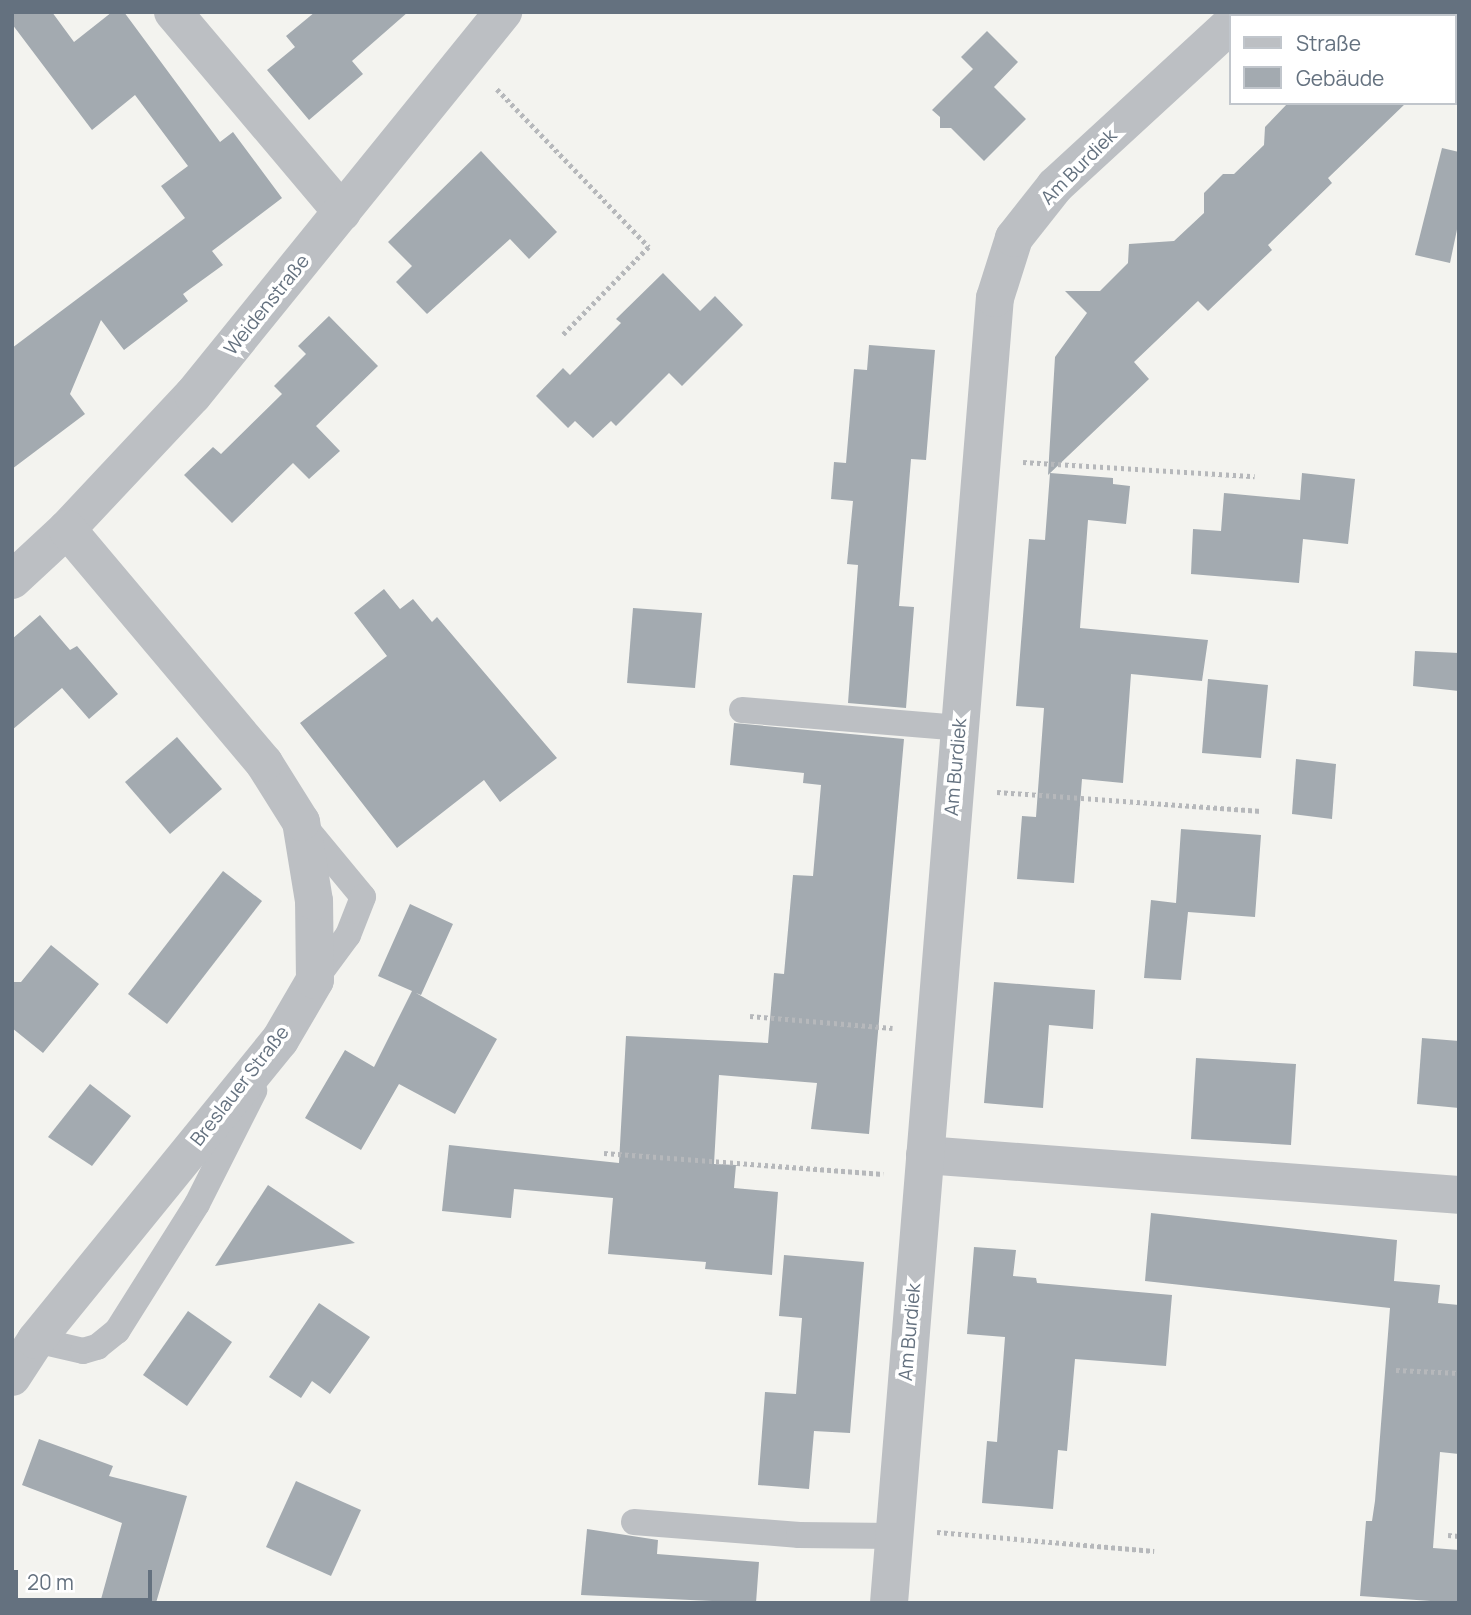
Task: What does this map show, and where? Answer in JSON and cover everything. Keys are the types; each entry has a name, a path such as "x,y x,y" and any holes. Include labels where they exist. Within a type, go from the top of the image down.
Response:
{"street":[{"path":"173,12 342,212"},
{"name":"Weidenstraße","path":"12,580 67,529 194,395 503,12"},
{"name":"Am Burdiek","path":"889,1603 995,298 1014,238 1055,186 1230,25"},
{"name":"Breslauer Straße","path":"12,1377 36,1340 280,1041 315,980 314,901 300,822 264,763 67,529"},
{"path":"924,1166 1459,1195"}],"lane":[{"path":"742,710 959,728"},
{"path":"36,1340 83,1351 97,1347 117,1331 197,1204 280,1041"},
{"path":"634,1522 799,1535 894,1532"}],"path":[{"path":"467,58 649,247 563,335"},
{"path":"981,460 1255,477"},
{"path":"954,789 1261,811"},
{"path":"750,1016 935,1031"},
{"path":"604,1153 924,1166"},
{"path":"1396,1370 1459,1373"},
{"path":"894,1532 1154,1550"},
{"path":"1448,1535 1459,1536"}],"shaded area":[{"path":"1343,12 1459,12 1459,75 1457,14"}],"building":[{"path":"12,12 52,12 74,42 112,12 124,12 220,142 233,132 282,198 212,251 223,265 183,294 188,301 124,350 101,320 70,394 85,414 12,469 12,348 185,218 161,186 188,166 135,95 92,130 12,24"},
{"path":"315,12 408,12 352,61 363,74 309,120 267,70 295,47 286,36"},
{"path":"987,31 1018,62 994,87 1026,119 984,161 951,128 940,128 940,117 932,110 973,69 961,57"},
{"path":"1286,105 1404,105 1328,178 1332,183 1268,245 1272,250 1208,311 1198,301 1134,362 1149,379 1048,475 1055,357 1087,313 1065,291 1100,291 1128,263 1129,244 1174,241 1204,213 1204,193 1223,174 1234,174 1264,145 1265,127"},
{"path":"1442,148 1459,152 1459,220 1450,263 1415,255"},
{"path":"481,151 557,232 529,259 510,239 427,314 396,282 412,266 388,242"},
{"path":"663,273 700,311 715,296 743,325 682,386 669,373 616,426 611,421 593,438 575,421 568,428 536,396 563,368 570,375 621,323 616,319"},
{"path":"329,316 378,366 316,426 340,451 309,479 293,463 232,523 184,475 213,447 221,454 282,394 274,386 306,354 298,346"},
{"path":"869,345 935,350 926,460 911,459 899,606 914,607 906,708 848,703 858,565 847,564 853,501 831,499 834,462 846,463 854,369 867,370"},
{"path":"1050,473 1113,478 1113,484 1130,486 1126,524 1088,520 1080,628 1208,640 1202,681 1131,674 1123,783 1082,779 1074,883 1017,879 1022,816 1036,817 1044,708 1016,706 1029,539 1045,540"},
{"path":"1302,473 1355,479 1348,544 1303,539 1299,583 1191,574 1193,529 1221,531 1224,493 1300,500"},
{"path":"384,589 400,609 413,599 432,622 437,617 557,758 500,802 484,780 397,848 300,723 387,656 354,613"},
{"path":"633,608 702,613 695,688 627,683"},
{"path":"40,615 70,650 77,646 118,694 89,719 62,688 12,730 12,639"},
{"path":"1415,651 1459,653 1459,691 1413,686"},
{"path":"1208,679 1268,685 1261,758 1202,753"},
{"path":"734,723 904,739 869,1134 811,1129 817,1083 719,1075 714,1164 736,1165 734,1188 778,1192 772,1275 705,1269 706,1262 608,1254 613,1198 514,1189 511,1218 442,1211 449,1145 619,1163 626,1036 768,1043 774,973 784,974 793,875 813,876 821,785 803,783 804,773 730,765"},
{"path":"177,737 222,789 170,834 125,782"},
{"path":"1296,759 1336,764 1332,819 1292,814"},
{"path":"1181,829 1261,835 1255,917 1188,912 1181,980 1144,978 1151,900 1176,903"},
{"path":"223,871 262,901 167,1024 128,994"},
{"path":"410,904 453,924 421,995 416,993 497,1039 455,1114 399,1084 361,1150 305,1118 345,1050 374,1067 412,991 378,976"},
{"path":"51,945 99,984 43,1053 12,1028 12,982 21,982"},
{"path":"994,982 1095,990 1093,1029 1049,1025 1043,1108 984,1103"},
{"path":"1422,1038 1459,1041 1459,1108 1417,1104"},
{"path":"1196,1058 1296,1064 1291,1145 1191,1139"},
{"path":"90,1084 131,1116 92,1166 48,1137"},
{"path":"268,1185 355,1243 215,1266"},
{"path":"1151,1213 1397,1240 1394,1281 1440,1285 1438,1303 1459,1305 1459,1454 1440,1452 1433,1548 1459,1550 1459,1603 1360,1596 1366,1521 1372,1521 1375,1501 1390,1308 1145,1281"},
{"path":"974,1247 1016,1250 1013,1276 1036,1278 1037,1283 1172,1295 1166,1366 1075,1359 1067,1451 1058,1450 1053,1509 982,1503 987,1441 997,1442 1005,1337 967,1334"},
{"path":"784,1255 864,1262 850,1433 814,1431 809,1489 758,1485 765,1392 796,1394 802,1318 779,1316"},
{"path":"319,1303 370,1337 330,1394 312,1381 301,1398 269,1377"},
{"path":"188,1311 232,1342 187,1406 143,1375"},
{"path":"39,1439 113,1466 109,1476 187,1496 156,1603 100,1603 122,1523 22,1485"},
{"path":"296,1481 361,1510 331,1576 266,1547"},
{"path":"587,1529 658,1540 657,1554 759,1562 756,1603 581,1595"}]}
